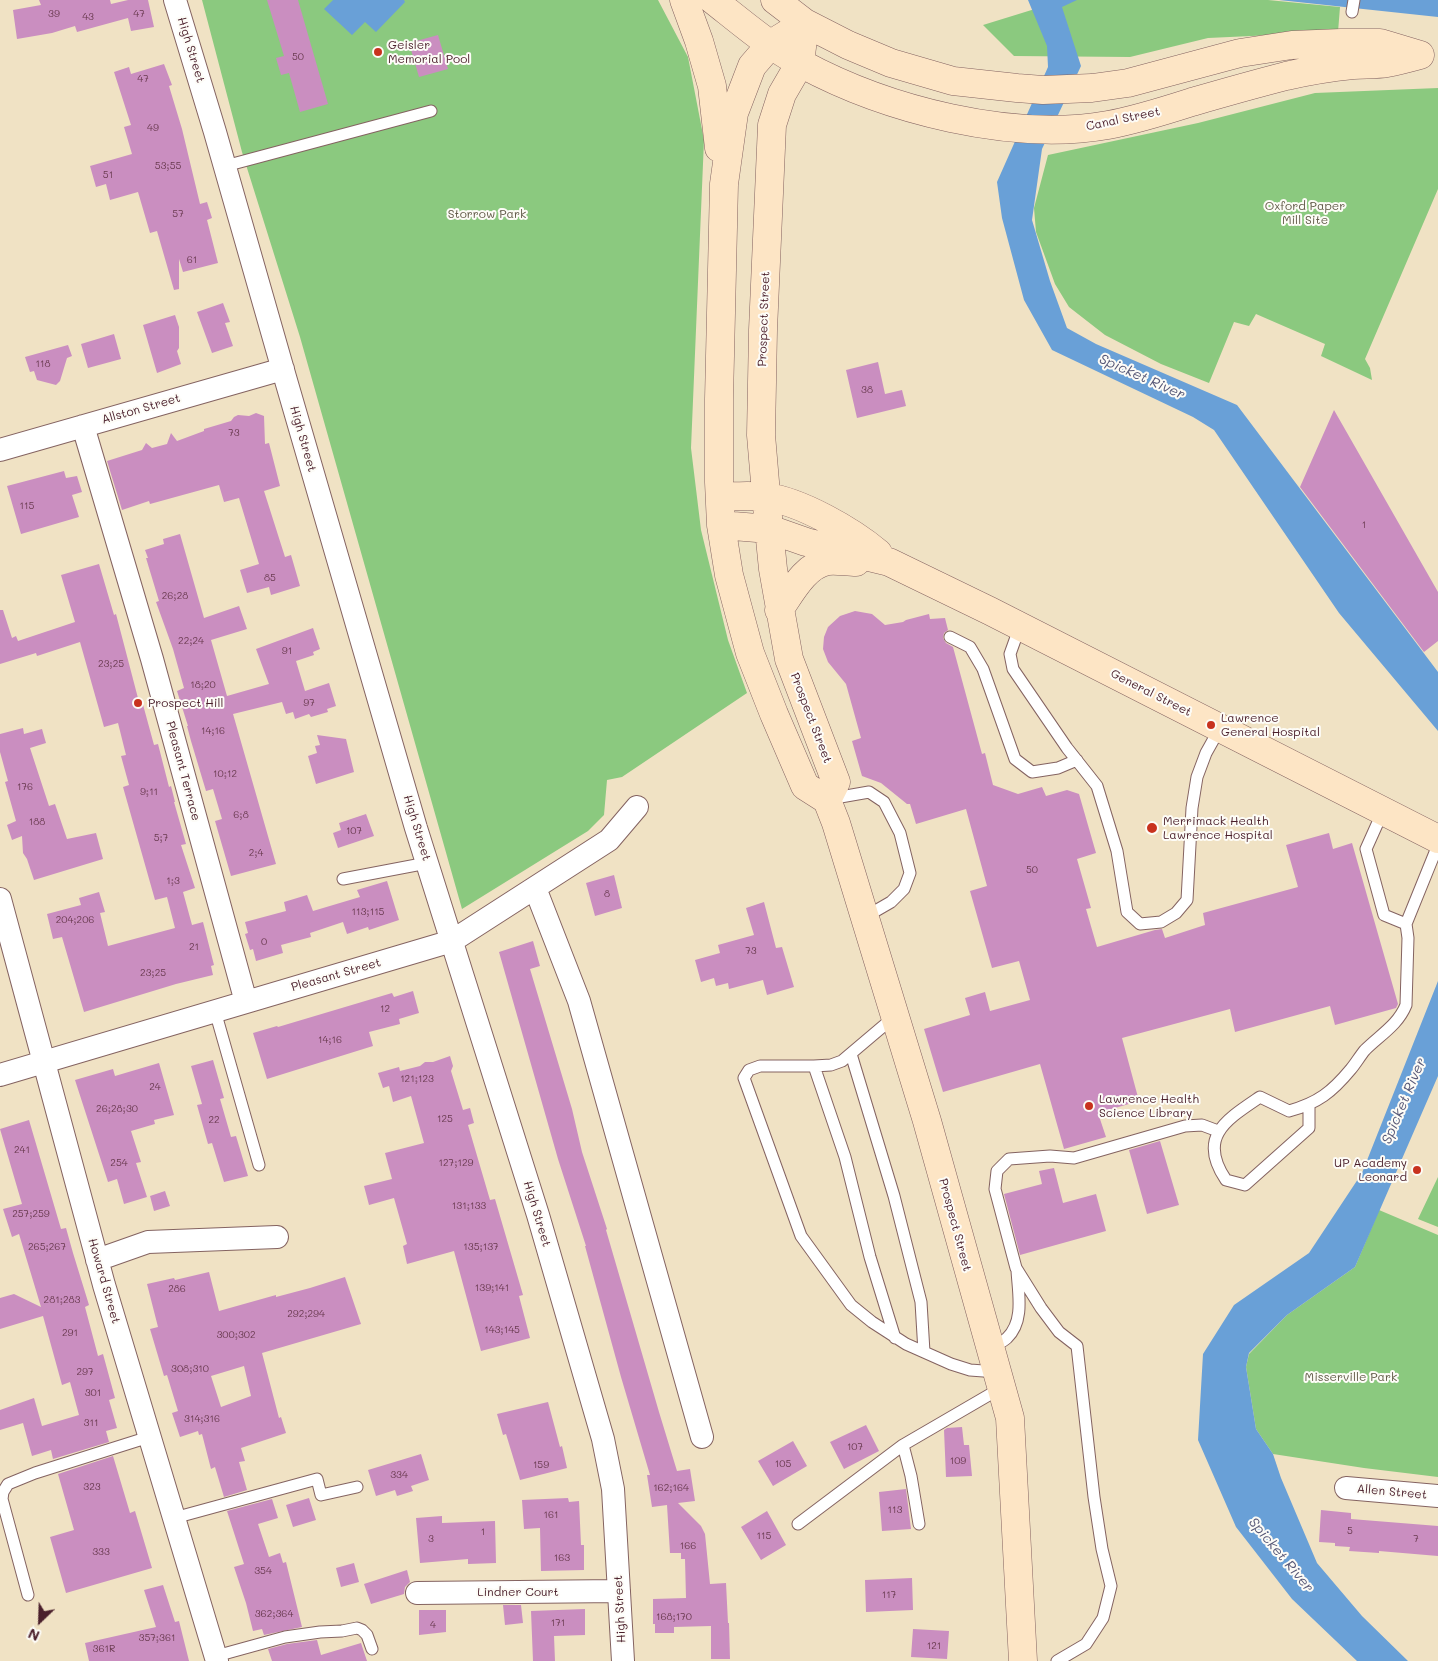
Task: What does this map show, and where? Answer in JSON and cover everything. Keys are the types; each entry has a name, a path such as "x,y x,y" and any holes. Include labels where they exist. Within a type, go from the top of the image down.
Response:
{"main road":[{"path":"684,0 699,41 712,86 724,184"},
{"name":"Canal Street","path":"713,0 800,64 833,80 893,104 968,121 1031,129 1074,130 1108,125 1147,116 1289,76 1353,65 1386,64 1429,55"},
{"name":"Canal Street","path":"775,0 805,23 891,63 925,74 976,84 1042,90 1092,88 1128,83 1240,53 1274,48 1341,43 1380,44 1429,55"},
{"path":"805,23 771,44 752,66 734,113 724,184 719,399 720,496 721,525 730,575 750,653 805,786 827,800"},
{"name":"Prospect Street","path":"805,23 800,64 782,94 772,125 761,425 769,529 779,610 789,659 836,782 827,800 836,823 927,1121 1010,1418 1023,1661"},
{"name":"General Street","path":"720,496 766,497 798,504 862,539 889,562"},
{"name":"General Street","path":"721,525 769,529 806,542 889,562 1020,626 1438,839"},
{"path":"779,610 804,576 822,564 827,562 889,562"}],"street":[{"name":"High Street","path":"175,0 427,863 535,1206 603,1438 613,1489 623,1661"},
{"name":"Allston Street","path":"0,450 282,369"},
{"name":"Pleasant Terrace","path":"83,426 152,659 246,1002"},
{"name":"Pleasant Street","path":"0,1075 452,941 609,840 637,807"},
{"path":"535,888 578,1001 702,1437"},
{"name":"Howard Street","path":"0,899 97,1260 217,1659"},
{"path":"97,1260 148,1242 277,1237"},
{"name":"Allen Street","path":"1346,1488 1438,1496"},
{"name":"Lindner Court","path":"417,1593 619,1591"}],"lane":[{"path":"225,166 431,112"},
{"path":"1020,626 1010,654 1013,669 1096,786 1117,851 1127,912 1140,924 1161,922 1176,913 1187,900 1192,808 1197,777 1206,753 1220,728"},
{"path":"950,637 970,647 983,669 1015,759 1032,772 1058,768 1077,760"},
{"path":"827,800 870,792 884,802 900,833 910,873 904,889 892,902 865,917"},
{"path":"1383,811 1366,849 1384,915 1406,924"},
{"path":"1309,1105 1309,1128 1245,1185 1226,1180 1218,1168 1213,1149 1218,1131 1237,1113 1260,1097 1289,1111 1309,1105 1330,1092 1365,1050 1387,1032 1402,1015 1406,1005 1408,938 1406,924 1438,845"},
{"path":"343,879 427,863"},
{"path":"215,1011 259,1165"},
{"path":"895,1016 842,1061 830,1065 814,1066 760,1066 750,1070 744,1078 801,1236 851,1304 872,1322 896,1338 924,1352 970,1370 996,1369"},
{"path":"851,1054 894,1196 921,1302 924,1352"},
{"path":"814,1066 845,1157 870,1258 896,1338"},
{"path":"798,1524 903,1445 996,1369 1006,1339 1016,1327 1019,1310 1016,1268 995,1189 997,1172 1009,1159 1050,1156 1074,1158 1185,1126 1202,1126 1218,1131"},
{"path":"1016,1268 1041,1308 1059,1332 1077,1346 1094,1497 1102,1549 1111,1586 1103,1618 1086,1644 1056,1661"},
{"path":"28,1595 2,1499 3,1492 8,1484 35,1473 149,1437"},
{"path":"903,1445 911,1476 919,1524"},
{"path":"174,1518 317,1479 321,1495 357,1488"},
{"path":"217,1659 285,1637 357,1628 367,1635 372,1650"}],"green space":[{"name":"Storrow Park","path":"202,0 658,0 688,57 704,140 691,448 701,530 728,640 747,693 622,777 607,780 604,815 588,831 462,909 300,337 242,152"},
{"path":"1064,0 1268,0 1340,7 1338,32 1208,38 1130,57 1014,56 983,25"},
{"name":"Oxford Paper Mill Site","path":"1438,88 1438,189 1365,359 1370,368 1372,380 1321,356 1325,344 1256,314 1249,326 1234,322 1209,383 1161,364 1105,335 1069,307 1055,284 1036,232 1034,208 1048,155 1198,123 1315,93"},
{"path":"1438,1177 1438,1227 1418,1219"},
{"name":"Misserville Park","path":"1379,1210 1438,1235 1438,1477 1273,1454 1256,1429 1246,1367 1249,1354 1287,1315 1355,1267"}],"water":[{"path":"333,0 404,0 405,2 376,32 365,22 352,35 324,9"},
{"name":"Spicket River","path":"1028,0 1077,0 1062,7 1081,66 1042,149 1032,220 1050,281 1067,328 1096,344 1237,405 1438,672 1438,731 1339,613 1214,430 1193,417 1052,350 1024,300 1002,218 997,182 1048,67 1047,46"},
{"path":"1279,0 1438,0 1438,17"},
{"name":"Spicket River","path":"1438,981 1438,1076 1355,1267 1287,1315 1249,1353 1246,1367 1256,1429 1273,1454 1281,1478 1317,1563 1362,1616 1408,1661 1357,1661 1292,1599 1236,1527 1198,1440 1203,1354 1234,1305 1309,1253 1362,1173"}],"building":[{"path":"39,0 110,0 111,4 128,0 148,0 154,27 131,31 128,18 77,32 75,26 52,33 17,39 13,10 41,5"},
{"path":"267,0 298,0 328,104 300,112 289,73 281,75 276,58 284,56"},
{"path":"438,35 448,69 419,77 409,43"},
{"path":"164,64 172,85 169,86 182,129 200,204 207,202 212,218 207,220 218,263 183,272 179,259 179,289 174,290 157,231 150,233 138,192 110,200 106,184 96,187 90,166 132,154 124,127 131,125 114,72 129,67 131,74"},
{"path":"223,303 230,322 225,323 233,346 212,353 197,312"},
{"path":"175,315 179,327 179,348 177,351 181,364 157,373 143,325"},
{"path":"114,334 121,359 88,368 81,344"},
{"path":"68,345 72,356 67,358 60,381 56,385 37,380 34,371 30,372 25,357"},
{"path":"878,362 885,394 902,390 906,406 857,418 846,370"},
{"path":"1334,410 1438,592 1438,641 1424,652 1300,487"},
{"path":"256,413 264,416 265,444 269,443 280,486 264,491 285,557 291,555 300,586 271,595 269,587 247,593 240,570 259,564 239,498 224,502 219,485 150,504 149,501 122,510 107,461 142,450 146,443 152,448 167,444 171,433 177,441 204,431 204,429 231,421 238,415 249,416"},
{"path":"64,471 66,478 77,476 82,492 72,495 79,517 21,534 7,486"},
{"path":"180,534 204,618 239,606 247,629 211,640 227,696 269,684 256,649 313,628 320,649 313,652 314,655 296,661 305,691 329,683 336,706 327,709 328,712 311,717 309,714 295,719 293,712 286,714 282,702 233,714 276,864 231,876 215,821 222,819 213,789 206,791 191,741 177,691 184,688 173,649 156,602 159,601 146,558 148,558 145,550 164,544 163,539"},
{"path":"99,564 114,615 116,614 139,702 142,701 154,745 158,744 186,844 181,845 195,888 183,892 192,925 203,922 214,965 211,966 213,975 176,984 84,1012 62,937 53,939 47,914 81,905 79,898 99,892 105,912 100,913 108,946 175,928 167,897 155,900 123,787 129,785 121,756 126,755 118,723 104,727 80,642 37,656 36,653 0,664 0,610 3,610 12,638 16,636 18,641 75,622 61,575"},
{"name":"Merrimack Health Lawrence Hospital","path":"855,611 872,614 885,625 929,614 930,619 945,618 948,630 944,633 943,638 946,643 953,647 982,754 985,753 993,785 1018,794 1042,787 1046,796 1067,790 1079,794 1096,853 1077,859 1091,908 1086,909 1097,947 1162,929 1165,938 1205,925 1203,913 1298,887 1286,845 1329,833 1333,849 1352,843 1398,1004 1396,1008 1335,1025 1330,1006 1235,1032 1230,1009 1122,1038 1139,1101 1098,1113 1106,1137 1064,1149 1040,1064 943,1092 924,1029 970,1015 965,998 985,992 990,1011 1030,1000 1019,961 992,968 970,891 987,886 966,809 916,824 910,804 907,804 881,783 862,776 852,741 861,738 846,684 828,662 823,649 824,637 828,627 840,616"},
{"path":"23,728 24,734 42,729 46,743 30,748 49,806 55,804 67,839 96,833 103,859 34,880 23,853 22,836 12,840 7,825 16,821 5,782 8,781 0,752 0,734"},
{"path":"317,735 346,739 354,772 316,784 308,756 317,753 315,746 320,745"},
{"path":"366,814 374,836 338,848 333,833 341,830 339,823"},
{"path":"614,875 622,908 595,916 586,883"},
{"path":"387,881 399,920 369,930 368,927 347,934 343,922 310,933 311,937 281,945 283,953 256,961 253,949 250,950 245,934 248,933 245,922 286,911 284,902 307,895 313,911 360,897 357,890"},
{"path":"764,902 776,948 782,947 794,987 767,995 763,980 729,989 728,983 716,986 714,978 701,982 695,960 720,953 718,945 754,935 746,908"},
{"path":"533,941 540,966 530,969 659,1412 677,1471 690,1469 695,1501 678,1503 701,1526 705,1534 710,1584 726,1583 730,1659 711,1659 711,1626 674,1627 674,1633 655,1633 653,1599 686,1598 685,1559 681,1559 681,1553 670,1553 667,1505 652,1507 647,1475 650,1475 621,1377 586,1246 558,1159 499,952"},
{"path":"413,991 419,1013 399,1019 400,1024 369,1032 373,1046 267,1079 253,1033 392,993 394,997"},
{"path":"450,1056 453,1066 451,1071 463,1110 470,1108 474,1123 468,1125 490,1200 495,1199 523,1295 519,1296 530,1338 481,1351 454,1251 407,1264 403,1246 407,1244 394,1198 369,1205 364,1186 392,1179 385,1153 424,1143 411,1096 393,1102 389,1086 383,1088 378,1073 399,1067 400,1071"},
{"path":"213,1060 224,1098 220,1099 231,1137 236,1136 248,1176 224,1182 212,1143 208,1144 197,1105 202,1104 191,1066"},
{"path":"159,1063 174,1115 154,1120 155,1124 131,1131 141,1162 136,1163 147,1197 124,1204 117,1179 108,1182 75,1080 113,1069 115,1076"},
{"path":"29,1120 61,1229 66,1228 89,1305 85,1307 98,1356 103,1354 115,1398 109,1400 117,1428 106,1431 109,1442 53,1459 51,1450 32,1456 23,1423 0,1430 0,1410 34,1398 42,1426 79,1415 70,1382 62,1385 43,1316 0,1329 0,1298 14,1294 41,1307 19,1234 12,1237 3,1209 22,1204 0,1129"},
{"path":"1160,1141 1179,1205 1147,1214 1129,1150"},
{"path":"1054,1168 1063,1203 1096,1194 1106,1231 1020,1255 1004,1194 1042,1184 1039,1171"},
{"path":"165,1191 170,1206 154,1211 150,1196"},
{"path":"209,1272 219,1311 276,1295 276,1297 310,1288 345,1277 361,1324 262,1353 279,1418 281,1417 286,1433 241,1448 245,1461 239,1462 247,1490 224,1497 215,1467 211,1469 202,1434 199,1435 198,1431 180,1437 172,1413 178,1411 167,1375 164,1376 150,1329 158,1327 147,1284 174,1278 175,1280","holes":["244,1366 251,1396 221,1407 211,1376"]},
{"path":"548,1402 567,1468 520,1480 506,1434 503,1435 497,1414"},
{"path":"866,1425 879,1451 844,1469 830,1442"},
{"path":"962,1427 964,1445 969,1445 972,1476 946,1477 944,1430"},
{"path":"793,1441 807,1466 773,1486 758,1461"},
{"path":"421,1454 429,1480 411,1486 413,1491 397,1496 395,1490 376,1496 368,1470"},
{"path":"113,1456 130,1513 135,1511 152,1568 66,1593 50,1537 74,1530 58,1474"},
{"path":"906,1489 911,1529 882,1531 879,1492"},
{"path":"309,1498 316,1520 293,1527 286,1505"},
{"path":"568,1498 569,1502 579,1501 581,1545 584,1545 584,1570 541,1571 540,1528 524,1529 522,1500"},
{"path":"272,1499 278,1518 258,1524 269,1557 280,1553 283,1563 286,1562 302,1627 264,1635 262,1629 253,1631 234,1567 244,1564 227,1511"},
{"path":"1321,1510 1351,1513 1351,1519 1438,1526 1438,1556 1379,1551 1379,1553 1349,1551 1350,1547 1335,1546 1335,1543 1319,1542"},
{"path":"767,1511 786,1545 761,1560 741,1527"},
{"path":"442,1516 442,1523 495,1521 496,1563 468,1564 468,1559 420,1563 416,1518"},
{"path":"354,1563 359,1582 341,1587 336,1568"},
{"path":"407,1570 410,1582 405,1587 404,1594 371,1604 364,1584"},
{"path":"912,1578 913,1610 866,1612 865,1580"},
{"path":"163,1585 175,1622 179,1621 189,1661 89,1661 85,1643 156,1627 144,1590"},
{"path":"503,1605 521,1605 523,1623 505,1625"},
{"path":"585,1609 585,1635 554,1636 555,1661 533,1661 531,1611"},
{"path":"419,1610 446,1610 446,1632 419,1635"},
{"path":"913,1629 949,1631 947,1659 911,1657"},
{"path":"317,1640 321,1655 361,1643 367,1661 272,1661 268,1649"}],"place":[{"name":"Geisler Memorial Pool","path":"378,52"},
{"name":"Prospect Hill","path":"138,703"},
{"name":"Lawrence General Hospital","path":"1211,725"},
{"name":"Merrimack Health Lawrence Hospital","path":"1152,828"},
{"name":"Lawrence Health Science Library","path":"1089,1106"},
{"name":"UP Academy Leonard","path":"1417,1170"}]}
